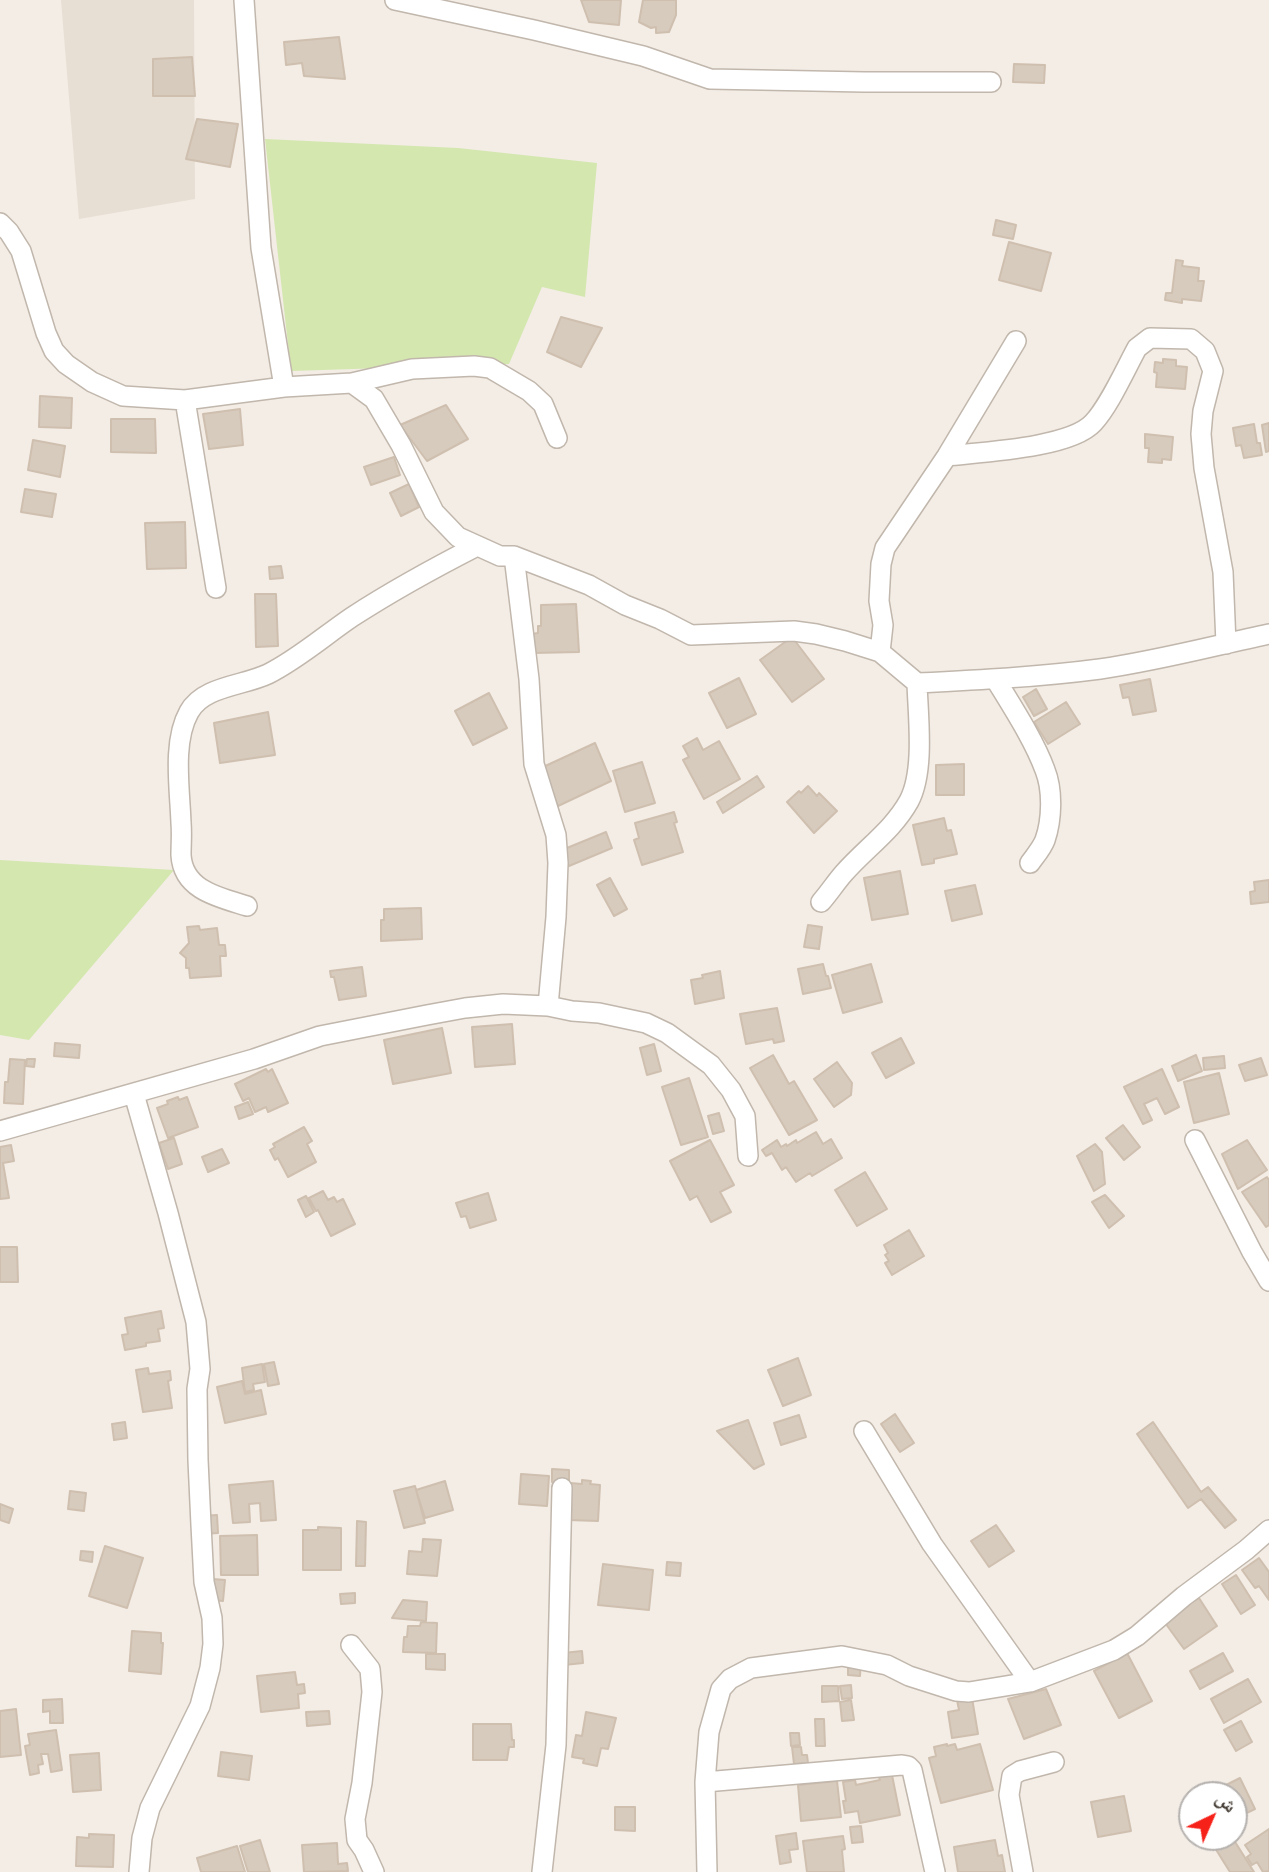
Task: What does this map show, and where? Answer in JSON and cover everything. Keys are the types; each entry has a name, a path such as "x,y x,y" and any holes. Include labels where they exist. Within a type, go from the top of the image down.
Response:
{"street":[{"path":"244,0 261,248 284,387"},
{"path":"395,0 643,56 710,79 991,82"},
{"path":"0,223 21,251 54,351 66,364 92,382 123,396 185,400 284,387 352,383 412,369 474,366 490,368 528,391 543,404 557,438"},
{"path":"947,456 1013,449 1077,434 1091,425 1103,409 1137,348 1143,343 1150,338 1191,340 1205,351 1213,371 1203,411 1201,434 1204,468 1223,572 1226,643"},
{"path":"880,652 883,625 879,601 881,564 885,548 947,456 1016,341"},
{"path":"352,383 374,399 434,512 458,537 500,556 514,556 589,585 691,635 794,631 835,638 880,652 917,683 996,680 1101,669 1269,634"},
{"path":"185,400 216,588"},
{"path":"247,906 212,895 190,881 181,858 178,777 180,738 188,714 197,700 257,680 285,665 382,597 477,546"},
{"path":"514,556 529,679 534,764 556,835 556,917 548,1006"},
{"path":"996,680 1018,715 1046,772 1050,818 1045,842 1030,863"},
{"path":"821,902 844,873 884,834 910,800 919,753 917,683"},
{"path":"0,1131 254,1059 320,1037 370,1025 503,1004 548,1006 609,1015 646,1023 667,1033 712,1065 731,1090 745,1116 748,1156"},
{"path":"134,1094 196,1322 200,1369 197,1389 201,1537 213,1644 200,1706 150,1808 142,1838 139,1872"},
{"path":"1195,1140 1269,1282"},
{"path":"864,1431 932,1544 1030,1682"},
{"path":"542,1872 556,1745 562,1488"},
{"path":"707,1872 705,1782 709,1732 721,1689 730,1679 751,1668 842,1656 887,1665 909,1676 956,1691 969,1692 1030,1682 1114,1650 1137,1636 1269,1530"},
{"path":"351,1645 369,1669 372,1692 362,1783 355,1819 356,1840 374,1872"},
{"path":"1023,1872 1009,1795 1012,1776 1020,1771 1054,1762"},
{"path":"705,1782 908,1766 912,1770 934,1872"}],"shaded area":[{"path":"61,0 194,0 195,199 79,219"}],"green space":[{"path":"265,139 458,148 597,163 585,297 542,287 509,364 291,371"},
{"path":"0,860 174,870 29,1040 0,1035"}],"building":[{"path":"581,0 621,0 619,25 589,22"},
{"path":"643,0 676,0 676,15 669,32 656,33 656,27 651,28 639,22"},
{"path":"339,37 345,79 304,76 302,63 286,65 284,42"},
{"path":"192,57 195,96 153,96 153,59"},
{"path":"1014,64 1045,65 1044,83 1013,82"},
{"path":"197,119 238,124 230,167 186,159"},
{"path":"996,220 1016,225 1013,239 993,235"},
{"path":"1009,242 1051,253 1041,291 999,280"},
{"path":"1176,260 1183,261 1182,266 1199,268 1198,281 1204,281 1201,301 1182,299 1182,303 1165,300 1166,293 1172,293"},
{"path":"561,317 602,328 581,367 547,352"},
{"path":"1163,359 1176,360 1176,366 1187,367 1185,389 1156,387 1155,362 1163,363"},
{"path":"40,396 72,398 71,428 39,427"},
{"path":"446,405 468,439 427,461 400,425"},
{"path":"240,409 243,445 209,449 203,414"},
{"path":"111,419 155,419 156,453 111,452"},
{"path":"1269,423 1269,451 1266,452 1262,425"},
{"path":"1254,424 1262,455 1244,458 1241,445 1236,446 1233,428"},
{"path":"1145,434 1173,437 1171,460 1162,459 1162,463 1148,462 1149,448 1145,448"},
{"path":"33,440 65,446 60,477 28,470"},
{"path":"394,457 400,475 371,485 364,467"},
{"path":"409,484 419,507 401,516 390,493"},
{"path":"25,489 56,494 52,517 21,512"},
{"path":"185,522 186,568 147,569 145,523"},
{"path":"281,566 283,578 270,579 269,567"},
{"path":"255,594 276,594 278,646 256,647"},
{"path":"576,604 579,652 533,653 532,634 538,633 538,626 541,626 541,605"},
{"path":"792,637 824,679 792,702 760,660"},
{"path":"739,678 756,714 727,728 709,693"},
{"path":"1150,679 1156,711 1133,715 1129,697 1123,698 1120,685"},
{"path":"1036,689 1047,709 1034,716 1023,697"},
{"path":"489,693 507,728 473,745 455,711"},
{"path":"1066,702 1080,724 1048,744 1034,722"},
{"path":"268,712 275,755 220,763 214,723"},
{"path":"697,738 703,750 719,741 740,779 704,799 683,760 689,757 683,746"},
{"path":"595,743 611,781 558,806 541,768"},
{"path":"642,762 655,803 625,812 613,771"},
{"path":"964,764 964,795 936,795 936,765"},
{"path":"757,776 764,787 723,813 717,802"},
{"path":"808,786 837,811 814,833 787,802"},
{"path":"674,812 677,822 674,823 683,852 642,865 634,840 639,838 635,823"},
{"path":"944,818 947,831 951,830 957,854 934,859 934,863 922,865 913,825"},
{"path":"606,832 612,848 569,866 562,850"},
{"path":"900,871 908,914 872,920 864,878"},
{"path":"610,878 627,909 614,916 597,885"},
{"path":"1269,880 1269,902 1251,904 1250,892 1255,891 1254,882"},
{"path":"975,885 982,914 952,921 945,891"},
{"path":"421,908 422,939 381,941 384,909"},
{"path":"808,925 822,927 819,949 804,947"},
{"path":"199,926 200,930 217,928 219,945 225,945 226,956 220,956 221,976 190,978 186,958 180,953 189,943 187,927"},
{"path":"823,964 831,988 803,994 798,969"},
{"path":"871,964 882,1002 843,1013 832,975"},
{"path":"362,967 366,996 339,1000 330,971"},
{"path":"720,971 724,998 695,1004 691,980"},
{"path":"777,1008 784,1041 774,1043 773,1039 746,1044 740,1014"},
{"path":"512,1024 515,1064 475,1067 472,1027"},
{"path":"442,1028 451,1073 393,1084 384,1040"},
{"path":"901,1038 914,1063 886,1078 872,1053"},
{"path":"55,1043 80,1045 79,1058 54,1056"},
{"path":"654,1044 661,1071 647,1075 640,1048"},
{"path":"773,1055 789,1084 794,1081 817,1120 789,1135 750,1068"},
{"path":"1196,1055 1202,1071 1178,1081 1172,1066"},
{"path":"1224,1056 1225,1068 1204,1070 1203,1058"},
{"path":"1261,1058 1267,1075 1245,1081 1239,1065"},
{"path":"10,1059 25,1060 23,1104 4,1103"},
{"path":"27,1059 35,1059 34,1067 26,1066"},
{"path":"837,1062 852,1083 851,1095 834,1107 814,1079"},
{"path":"266,1069 268,1072 272,1069 288,1103 268,1112 266,1107 255,1112 249,1098 243,1101 235,1084"},
{"path":"1162,1069 1179,1107 1165,1114 1157,1098 1144,1104 1152,1120 1143,1124 1124,1087"},
{"path":"1219,1073 1229,1114 1194,1123 1184,1082"},
{"path":"689,1078 708,1137 681,1145 662,1087"},
{"path":"178,1097 179,1100 187,1097 198,1127 168,1138 157,1108"},
{"path":"248,1102 253,1114 239,1119 235,1107"},
{"path":"719,1113 724,1131 713,1134 708,1116"},
{"path":"1123,1125 1140,1147 1124,1160 1106,1138"},
{"path":"304,1127 312,1141 307,1144 316,1162 288,1177 278,1158 275,1160 270,1150 275,1147 273,1144"},
{"path":"816,1132 823,1144 831,1139 842,1158 796,1182 786,1167 782,1170 772,1153 766,1156 762,1150 777,1140 781,1147 786,1144 787,1146"},
{"path":"174,1138 182,1164 168,1169 159,1143"},
{"path":"710,1140 734,1185 720,1192 731,1212 711,1222 697,1196 690,1200 670,1161"},
{"path":"1247,1140 1267,1170 1238,1189 1222,1154"},
{"path":"1095,1144 1102,1152 1105,1184 1094,1191 1077,1156"},
{"path":"11,1145 14,1161 3,1163 9,1198 0,1199 0,1147"},
{"path":"222,1149 229,1163 208,1172 202,1157"},
{"path":"865,1172 887,1209 857,1226 835,1190"},
{"path":"1267,1177 1269,1225 1266,1227 1242,1192"},
{"path":"323,1191 328,1200 334,1197 337,1202 343,1199 355,1224 331,1236 309,1198"},
{"path":"488,1193 496,1220 470,1228 466,1216 461,1217 456,1203"},
{"path":"1105,1195 1124,1216 1109,1228 1092,1202"},
{"path":"306,1196 314,1212 306,1217 298,1200"},
{"path":"909,1230 924,1256 892,1275 885,1263 889,1261 884,1245"},
{"path":"0,1247 17,1247 18,1282 0,1282"},
{"path":"161,1311 164,1328 158,1329 160,1341 125,1350 122,1335 128,1334 125,1318"},
{"path":"798,1358 811,1395 783,1406 768,1370"},
{"path":"274,1362 279,1384 268,1386 264,1364"},
{"path":"262,1364 265,1382 253,1384 254,1390 245,1392 242,1368"},
{"path":"148,1368 149,1374 170,1371 171,1380 168,1381 172,1408 143,1412 136,1370"},
{"path":"242,1381 245,1394 261,1390 266,1414 225,1423 217,1387"},
{"path":"895,1414 914,1443 900,1452 881,1424"},
{"path":"799,1415 806,1437 781,1445 774,1423"},
{"path":"748,1420 764,1464 754,1469 717,1431"},
{"path":"125,1422 127,1438 114,1440 112,1424"},
{"path":"1153,1422 1201,1492 1208,1487 1236,1520 1225,1528 1201,1499 1188,1508 1137,1434"},
{"path":"552,1469 569,1470 569,1482 552,1482"},
{"path":"521,1474 549,1476 547,1506 519,1504"},
{"path":"582,1480 600,1485 598,1521 568,1520 570,1483 582,1484"},
{"path":"273,1481 276,1520 261,1521 260,1503 249,1504 250,1522 233,1523 229,1485"},
{"path":"445,1481 453,1510 425,1518 416,1490"},
{"path":"415,1486 425,1523 404,1528 394,1491"},
{"path":"70,1491 86,1493 84,1511 68,1509"},
{"path":"0,1504 13,1509 9,1523 0,1520"},
{"path":"217,1515 218,1533 202,1534 202,1516"},
{"path":"357,1521 366,1522 365,1566 356,1566"},
{"path":"996,1525 1014,1551 989,1567 971,1541"},
{"path":"318,1527 341,1528 341,1570 303,1570 303,1530 318,1530"},
{"path":"257,1535 258,1575 221,1575 220,1536"},
{"path":"423,1539 441,1540 437,1576 407,1574 409,1551 422,1552"},
{"path":"105,1546 143,1558 127,1608 89,1596"},
{"path":"81,1551 93,1552 92,1562 80,1560"},
{"path":"1259,1558 1269,1572 1269,1600 1259,1586 1255,1588 1242,1570"},
{"path":"667,1562 681,1563 680,1576 666,1575"},
{"path":"603,1564 653,1570 649,1610 598,1605"},
{"path":"1236,1575 1255,1605 1241,1614 1222,1584"},
{"path":"213,1579 225,1580 223,1601 212,1600"},
{"path":"355,1593 355,1603 341,1604 340,1594"},
{"path":"1199,1598 1217,1626 1184,1649 1163,1620"},
{"path":"403,1600 427,1602 426,1621 392,1618"},
{"path":"421,1622 437,1623 436,1653 403,1652 408,1626 420,1626"},
{"path":"132,1631 161,1633 161,1674 129,1671"},
{"path":"582,1651 583,1663 564,1665 563,1653"},
{"path":"1127,1653 1152,1701 1119,1718 1094,1671"},
{"path":"1223,1653 1233,1671 1200,1689 1190,1671"},
{"path":"426,1654 445,1654 445,1670 426,1669"},
{"path":"848,1659 861,1660 860,1676 848,1675"},
{"path":"295,1672 297,1685 304,1684 305,1693 298,1694 299,1708 261,1712 257,1676"},
{"path":"1248,1679 1261,1702 1224,1723 1211,1699"},
{"path":"851,1685 852,1698 842,1699 840,1686"},
{"path":"822,1686 838,1686 839,1701 822,1702"},
{"path":"1046,1689 1061,1725 1024,1739 1008,1699"},
{"path":"972,1698 978,1734 952,1738 948,1712 959,1710 957,1700"},
{"path":"62,1699 63,1723 50,1723 50,1711 43,1712 43,1700"},
{"path":"851,1700 854,1720 842,1721 840,1702"},
{"path":"16,1709 21,1755 0,1757 0,1711"},
{"path":"329,1711 330,1724 307,1726 306,1712"},
{"path":"586,1712 616,1718 608,1749 601,1748 597,1766 583,1763 584,1759 572,1757 576,1735 582,1736"},
{"path":"815,1719 824,1719 825,1746 816,1746"},
{"path":"1241,1721 1252,1742 1236,1751 1224,1730"},
{"path":"473,1724 511,1724 514,1747 509,1747 507,1760 473,1760"},
{"path":"56,1730 62,1770 51,1772 48,1754 41,1754 43,1764 38,1765 39,1773 30,1775 25,1746 30,1745 28,1734"},
{"path":"790,1733 799,1733 800,1745 791,1746"},
{"path":"955,1744 957,1750 980,1744 993,1790 941,1803 929,1758 936,1756 934,1747"},
{"path":"792,1747 801,1747 802,1755 807,1755 808,1763 794,1764"},
{"path":"221,1752 252,1756 249,1780 218,1776"},
{"path":"99,1753 101,1790 73,1792 70,1755"},
{"path":"892,1775 900,1815 860,1823 858,1811 845,1813 843,1782 855,1780 856,1785"},
{"path":"837,1781 841,1817 801,1821 798,1785"},
{"path":"1248,1795 1255,1809 1248,1812"},
{"path":"1124,1796 1131,1831 1098,1837 1091,1802"},
{"path":"615,1807 635,1807 635,1831 615,1830"},
{"path":"861,1826 863,1842 852,1843 850,1827"},
{"path":"1269,1829 1269,1871 1263,1872 1257,1862 1252,1865 1247,1857 1251,1854 1248,1843"},
{"path":"796,1833 798,1849 789,1850 791,1862 780,1864 776,1836"},
{"path":"89,1834 114,1835 113,1867 76,1866 77,1837 89,1838"},
{"path":"843,1836 844,1872 807,1872 803,1841"},
{"path":"260,1840 270,1872 248,1872 240,1846"},
{"path":"995,1840 998,1856 1002,1855 1005,1872 958,1872 954,1847"},
{"path":"337,1843 338,1864 347,1863 348,1871 304,1872 302,1845"},
{"path":"237,1846 245,1872 201,1872 197,1858"},
{"path":"1217,1851 1241,1851 1254,1872 1230,1872"}]}
